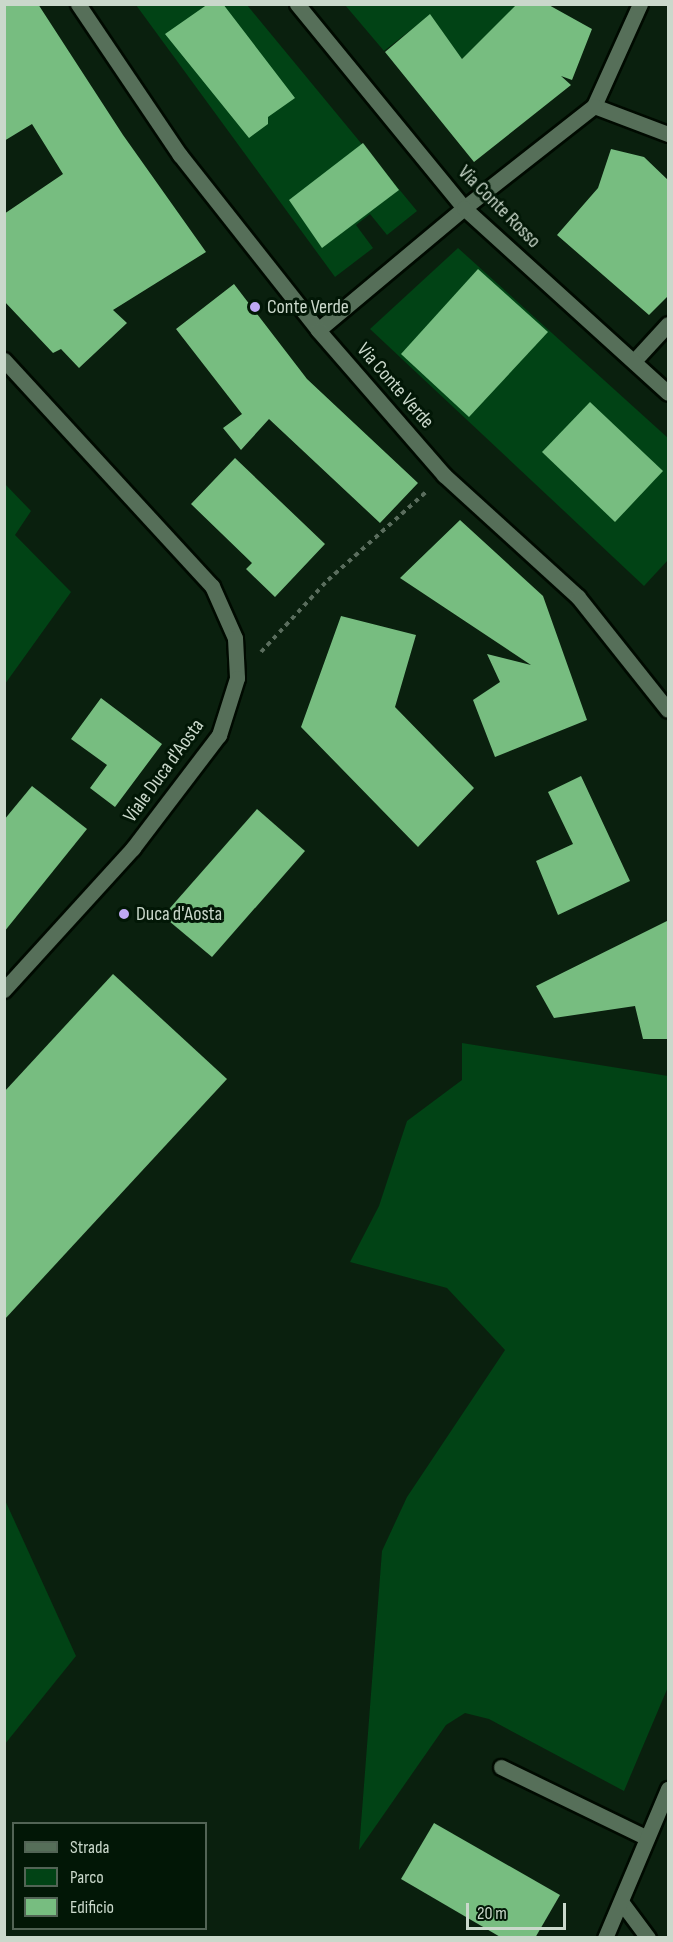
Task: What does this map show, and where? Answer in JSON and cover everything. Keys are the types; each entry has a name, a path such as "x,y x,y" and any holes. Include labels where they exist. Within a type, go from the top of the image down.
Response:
{"street":[{"name":"Via Conte Verde","path":"78,4 180,155 318,330 444,475 578,597 669,710"},
{"name":"Via Conte Rosso","path":"297,4 464,208 669,393"},
{"path":"318,330 464,208 594,106 640,4"},
{"path":"594,106 669,134"},
{"path":"634,362 669,324"},
{"name":"Viale Duca d'Aosta","path":"4,360 212,586 235,638 237,678 219,735 134,848 4,990"},
{"path":"501,1767 647,1838"},
{"path":"605,1938 622,1903 669,1789"},
{"path":"622,1903 648,1938"}],"path":[{"path":"237,678 328,580 444,475"}],"green space":[{"path":"136,5 247,5 417,211 387,235 370,214 356,225 373,248 335,277"},
{"path":"345,5 517,5 462,59 430,15 384,51"},
{"path":"458,248 668,438 668,560 644,586 370,329"},
{"path":"5,484 31,511 15,535 71,592 5,684"},
{"path":"462,1043 668,1076 668,1687 624,1791 489,1719 465,1713 446,1725 359,1850 382,1551 407,1497 505,1350 447,1288 350,1262 379,1206 407,1121 462,1080"},
{"path":"4,1498 76,1656 5,1744 4,1744"}],"building":[{"path":"4,4 38,4 123,135 206,252 113,310 127,323 79,368 61,349 53,353 4,301 4,214 63,174 32,124 4,141"},
{"path":"208,4 223,4 295,98 268,117 268,124 249,138 165,34"},
{"path":"517,4 547,4 592,29 572,80 561,76 571,85 474,162 385,52 430,14 462,59"},
{"path":"363,143 399,190 322,248 289,200"},
{"path":"611,149 644,157 669,181 669,295 649,315 557,235 598,188"},
{"path":"478,269 548,332 469,417 401,354"},
{"path":"234,284 307,379 418,483 380,523 269,419 241,450 223,428 242,414 176,329"},
{"path":"590,402 663,471 615,522 542,452"},
{"path":"235,458 325,544 275,597 246,569 252,563 191,504"},
{"path":"460,520 543,596 587,720 495,757 473,700 500,682 487,654 531,665 400,578"},
{"path":"341,616 416,635 395,707 474,788 418,847 301,727"},
{"path":"101,698 162,744 115,807 90,788 107,765 71,739"},
{"path":"581,776 630,881 558,915 536,861 573,844 548,792"},
{"path":"32,786 87,829 4,932 4,820"},
{"path":"257,809 305,851 212,957 163,916"},
{"path":"669,920 669,1039 643,1039 635,1006 554,1018 536,986"},
{"path":"113,974 227,1079 4,1320 4,1092"},
{"path":"434,1823 560,1895 535,1938 502,1938 401,1879"}],"place":[{"name":"Conte Verde","path":"255,307"},
{"name":"Duca d'Aosta","path":"124,914"}]}
